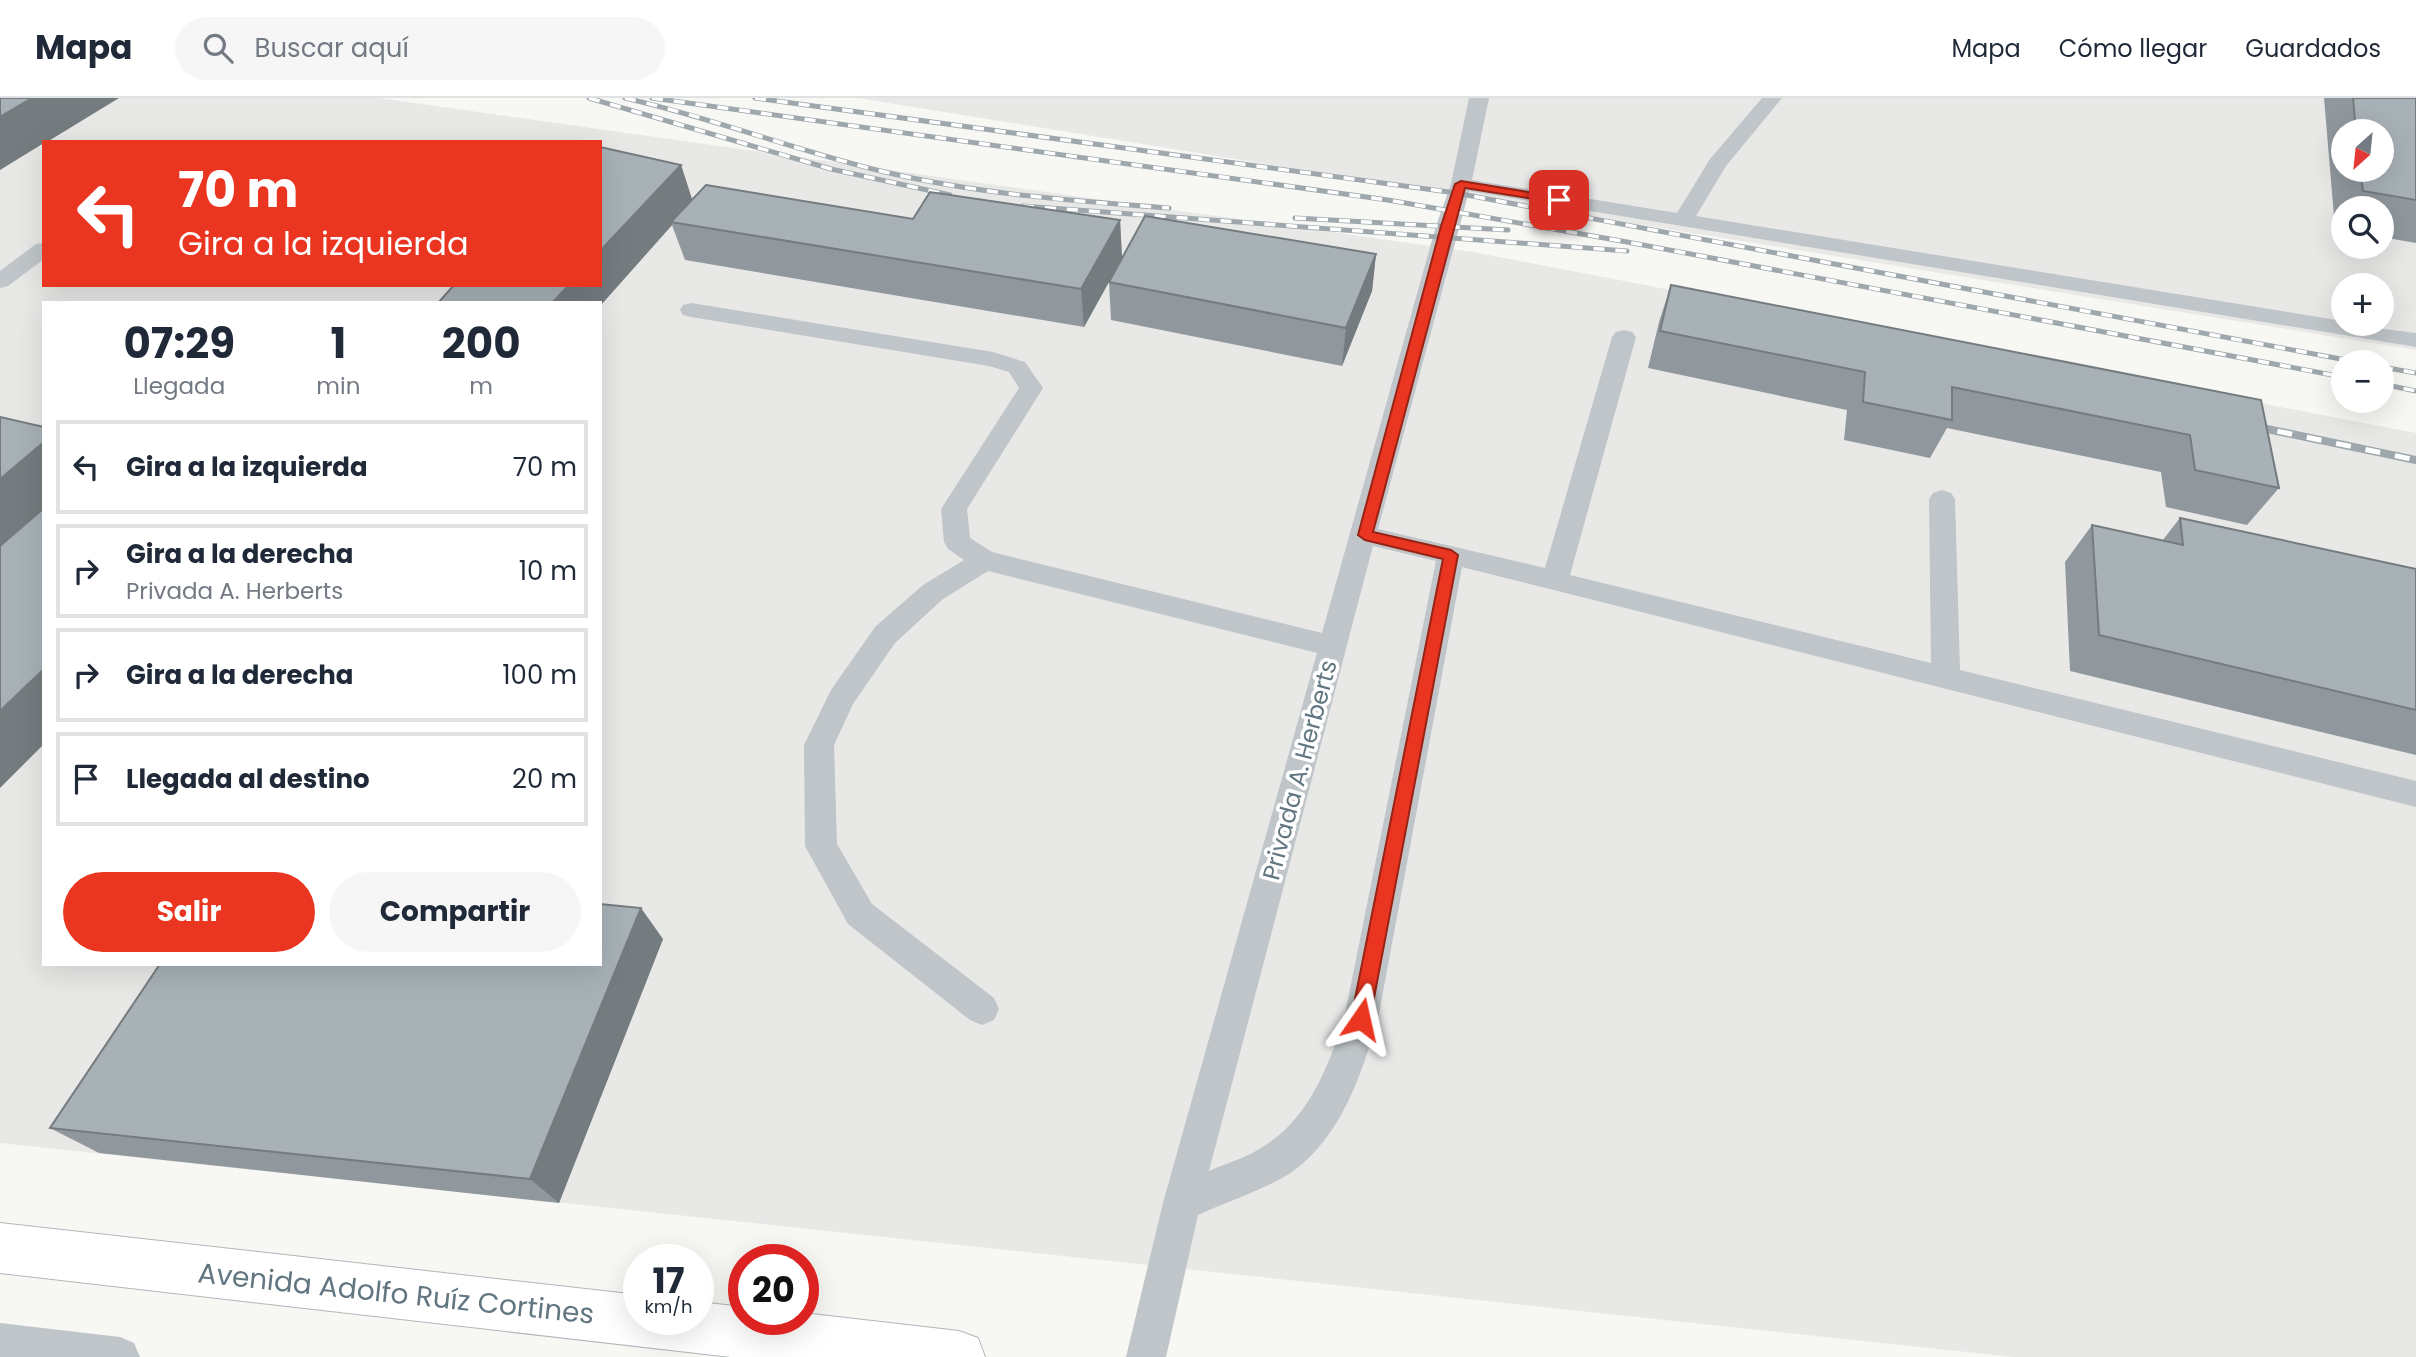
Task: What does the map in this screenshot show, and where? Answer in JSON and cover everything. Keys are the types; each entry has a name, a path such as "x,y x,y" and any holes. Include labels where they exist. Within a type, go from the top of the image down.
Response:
{"main road":[{"name":"Avenida Adolfo Ruíz Cortines","path":"0,1248 959,1357"}],"lane":[{"name":"Privada A. Herberts","path":"1146,1357 1182,1203 1447,226 1461,184 1479,98"},
{"path":"1683,220 1717,163 1772,98"},
{"path":"1461,184 2416,341"},
{"path":"0,281 42,250"},
{"path":"691,310 993,359 1017,367 1031,388 954,509 957,542 984,559 1334,647"},
{"path":"1555,581 1624,337"},
{"path":"1942,499 1947,679"},
{"path":"1365,535 2416,794"},
{"path":"1182,1203 1278,1159 1317,1122 1344,1072 1361,1019 1451,555"},
{"path":"982,1009 860,914 821,846 820,745 841,698 886,635 933,592 984,559"},
{"path":"0,1343 120,1357"}],"shaded area":[{"path":"0,98 379,98 1473,252 2416,433 2416,1357 2014,1357 0,1143"},
{"path":"858,98 2416,98 2416,350"}],"building":[{"path":"0,98 32,98 0,117"},
{"path":"2353,98 2416,98 2416,200 2363,191 2362,182 2394,182 2394,119 2355,119"},
{"path":"602,147 681,165 602,249"},
{"path":"706,185 913,219 930,192 1120,220 1081,289 671,222"},
{"path":"1145,216 1376,254 1346,328 1109,282"},
{"path":"1671,285 2261,400 2279,488 2195,470 2190,435 1952,387 1952,420 1863,402 1865,372 1660,331"},
{"path":"452,287 567,287 554,301 440,301"},
{"path":"0,417 42,427 42,444 0,479"},
{"path":"42,510 42,671 0,711 0,546"},
{"path":"2180,518 2416,569 2416,710 2099,635 2092,525 2183,545"},
{"path":"602,904 641,908 530,1179 50,1128 159,966 602,966"}],"railway":[{"path":"589,98 831,169 950,195"},
{"path":"625,98 852,164 920,180 1026,196 1169,208"},
{"path":"652,98 1388,200 1627,242 2331,375"},
{"path":"755,98 1456,193 2331,357"},
{"path":"1023,206 1627,251"},
{"path":"1295,218 1508,230"},
{"path":"2394,369 2416,373"},
{"path":"2394,386 2416,391"},
{"path":"2248,425 2416,460"}],"route":[{"path":"1361,1019 1451,555 1365,535 1456,193 1461,184 1559,200"}]}
